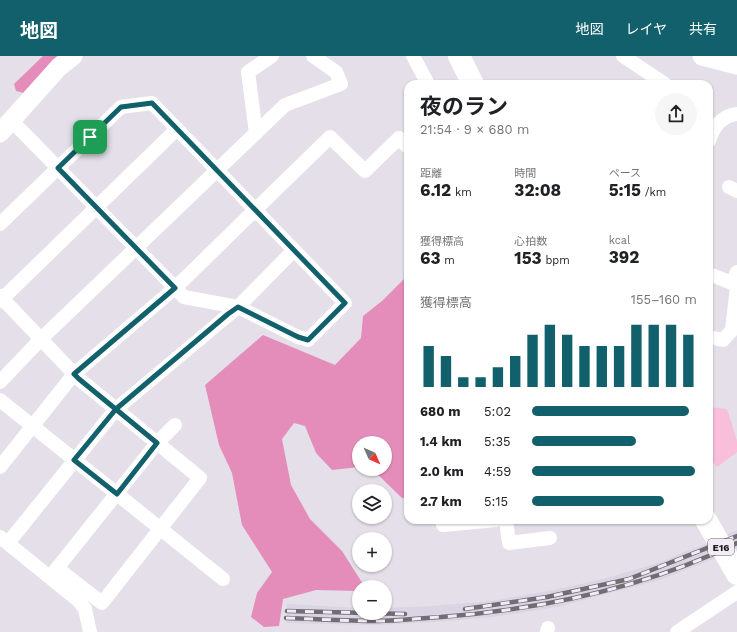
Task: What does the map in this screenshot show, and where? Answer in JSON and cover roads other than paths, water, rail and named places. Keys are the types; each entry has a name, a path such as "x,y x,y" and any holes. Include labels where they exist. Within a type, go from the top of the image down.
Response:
{"highway":[{"path":"459,56 470,80"},
{"path":"468,56 479,80"},
{"name":"E16","path":"713,517 737,560"},
{"name":"E16","path":"708,524 737,574"}],"street":[{"path":"0,224 58,168 121,107 152,103 345,303 308,340 298,337 238,307 184,297 58,168 6,126 59,67 73,56"},
{"path":"256,133 248,72 272,56"},
{"path":"0,382 41,339 285,105 341,84 336,72 313,56"},
{"path":"413,56 426,80"},
{"path":"623,56 659,80"},
{"path":"702,56 737,65"},
{"path":"713,130 723,118 737,114"},
{"path":"177,129 97,208 1,299 74,374 116,409 157,443 200,478 102,603 4,540 74,460 116,409 238,307 294,250"},
{"path":"0,467 74,374 175,288 330,137 365,171 399,138 404,143"},
{"path":"713,275 735,278 736,286 732,330 723,340 713,337"},
{"path":"0,400 223,579"},
{"path":"54,573 157,443 176,425"},
{"path":"443,525 454,524"},
{"path":"506,524 508,543 550,538"},
{"path":"54,573 85,609 90,632"},
{"path":"677,632 737,592"}],"railway":[{"path":"465,609 547,597 629,579 737,536"},
{"path":"286,618 386,621 479,613 555,602 630,584 702,559 737,543"},
{"path":"287,611 405,614"}]}
